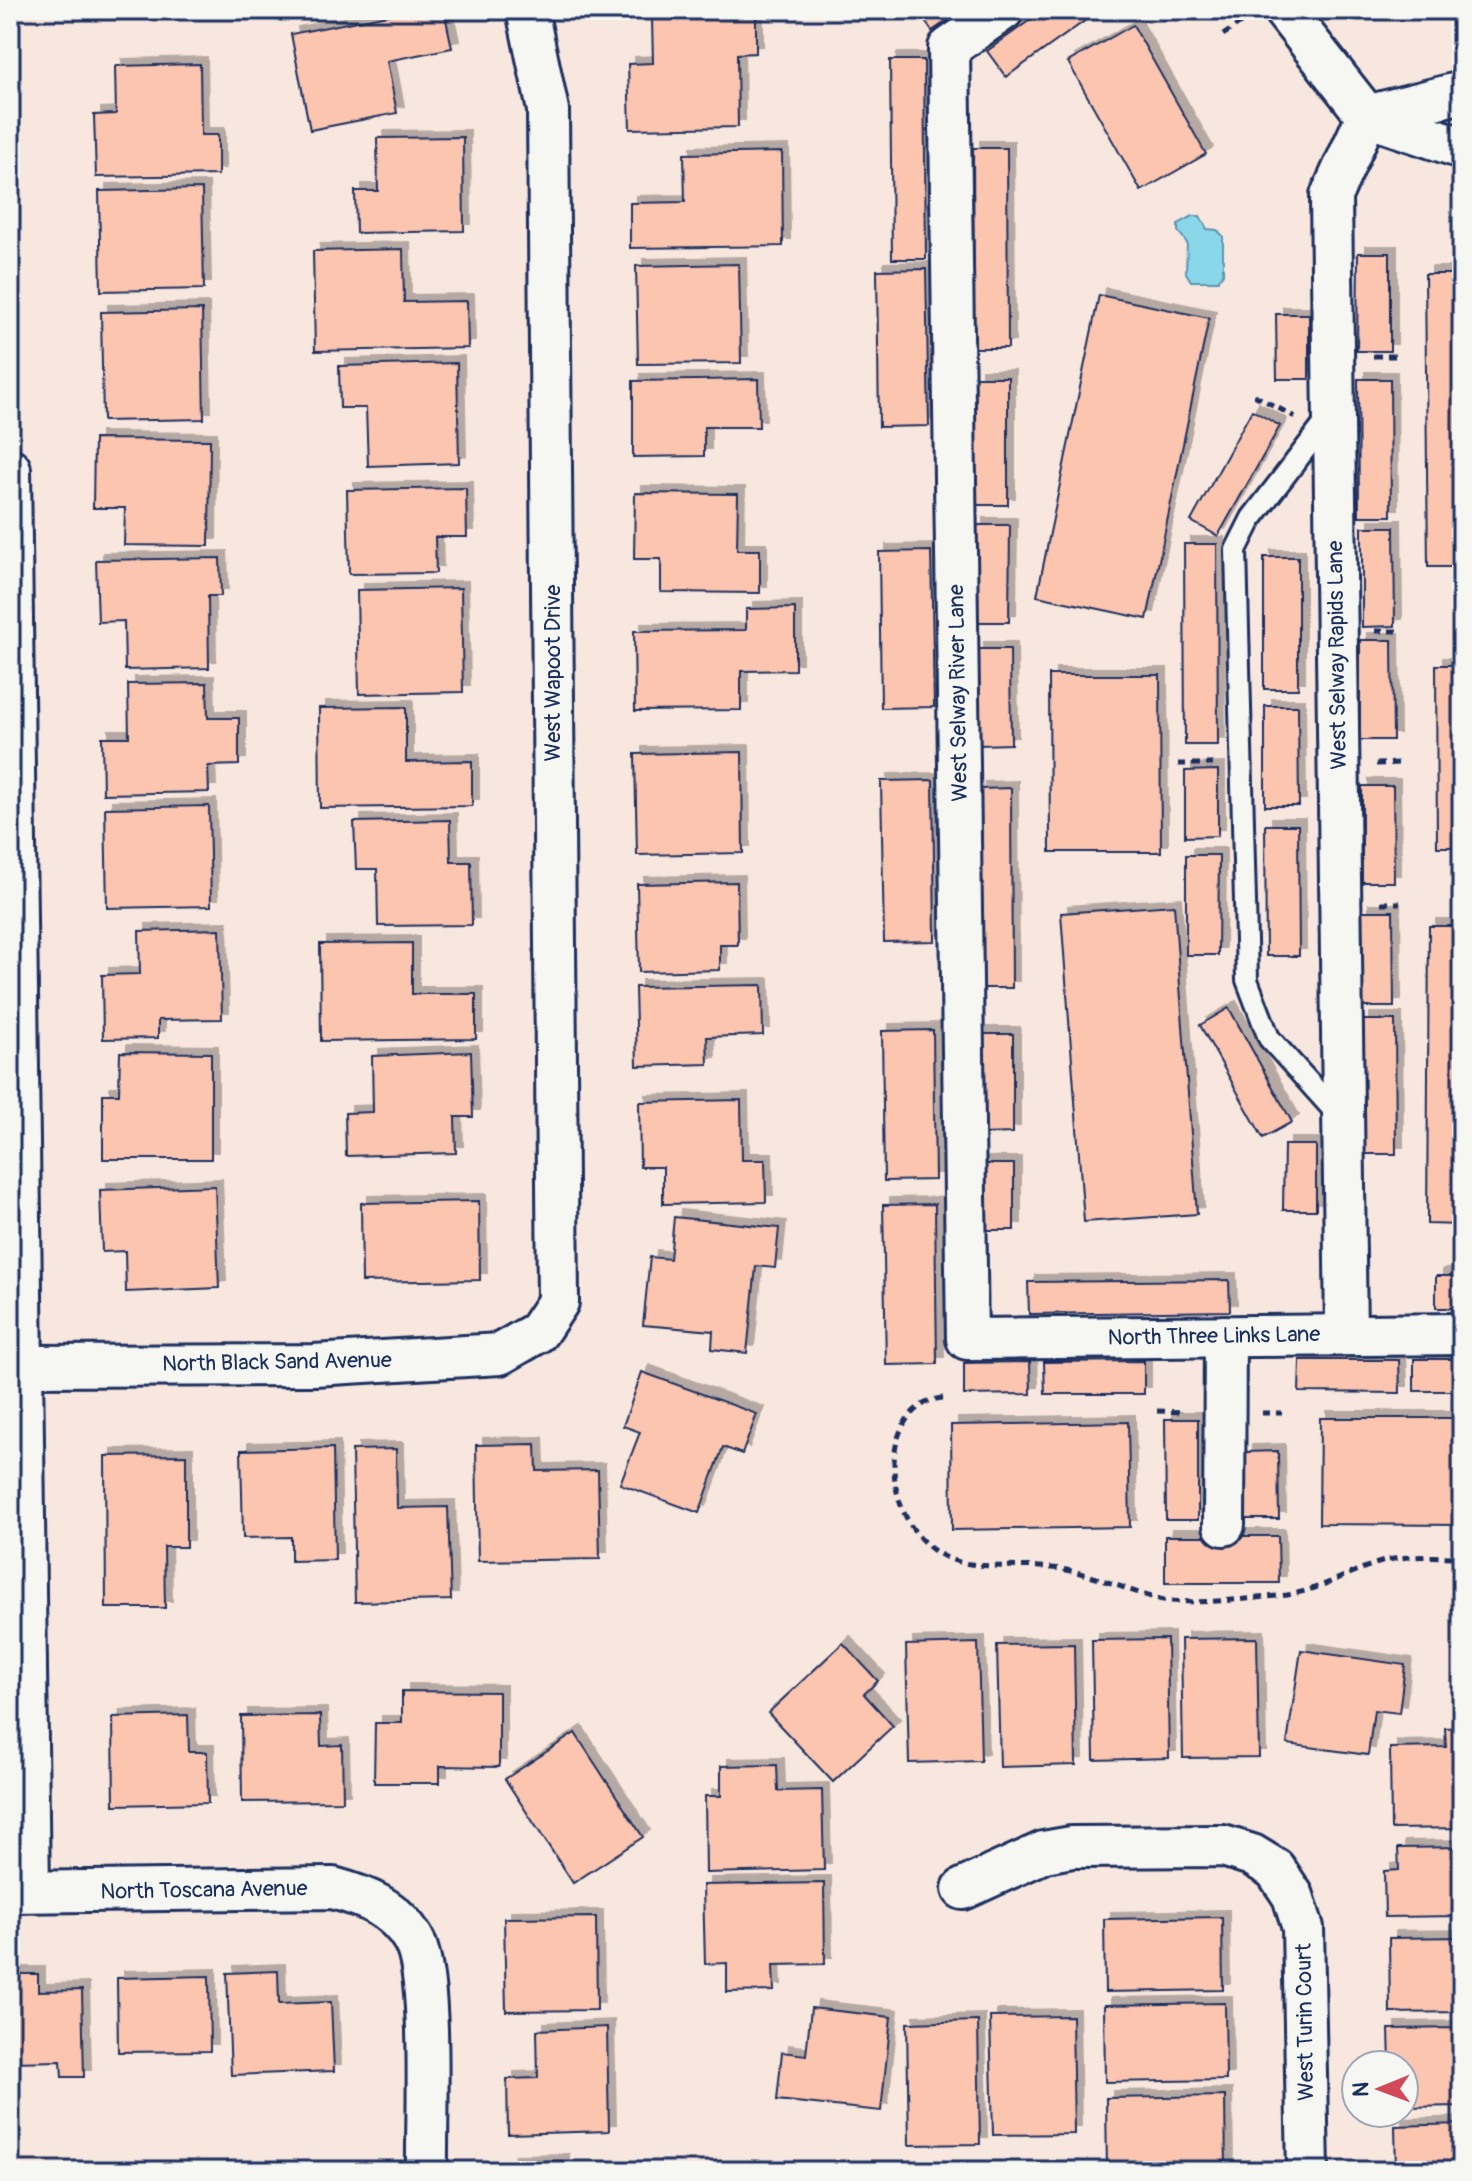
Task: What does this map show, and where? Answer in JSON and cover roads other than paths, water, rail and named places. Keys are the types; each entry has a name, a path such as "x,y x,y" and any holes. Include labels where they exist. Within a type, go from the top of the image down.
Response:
{"street":[{"name":"West Wapoot Drive","path":"527,10 548,110 549,189 558,1302 538,1332"},
{"name":"West Selway River Lane","path":"967,1339 949,48 1003,10"},
{"path":"1266,14 1367,116 1462,148"},
{"path":"1367,116 1462,92"},
{"name":"West Selway Rapids Lane","path":"1346,1335 1327,421 1331,196 1367,116"},
{"path":"10,469 19,1891"},
{"name":"North Black Sand Avenue","path":"17,1366 314,1365 500,1354 538,1332"},
{"name":"North Three Links Lane","path":"967,1339 1462,1334"},
{"path":"1224,1525 1225,1336"},
{"name":"West Turin Court","path":"963,1889 1044,1852 1072,1847 1223,1846 1252,1855 1275,1869 1293,1896 1303,1928 1308,2171"},
{"name":"North Toscana Avenue","path":"19,1891 333,1888 364,1896 392,1913 414,1940 424,1974 427,2171"}],"lane":[{"path":"1327,421 1252,518 1236,550 1247,980 1269,1038 1342,1120"}],"water":[{"path":"1200,216 1207,229 1217,230 1223,236 1223,274 1218,281 1191,281 1186,273 1187,243 1178,231 1178,224"}]}
